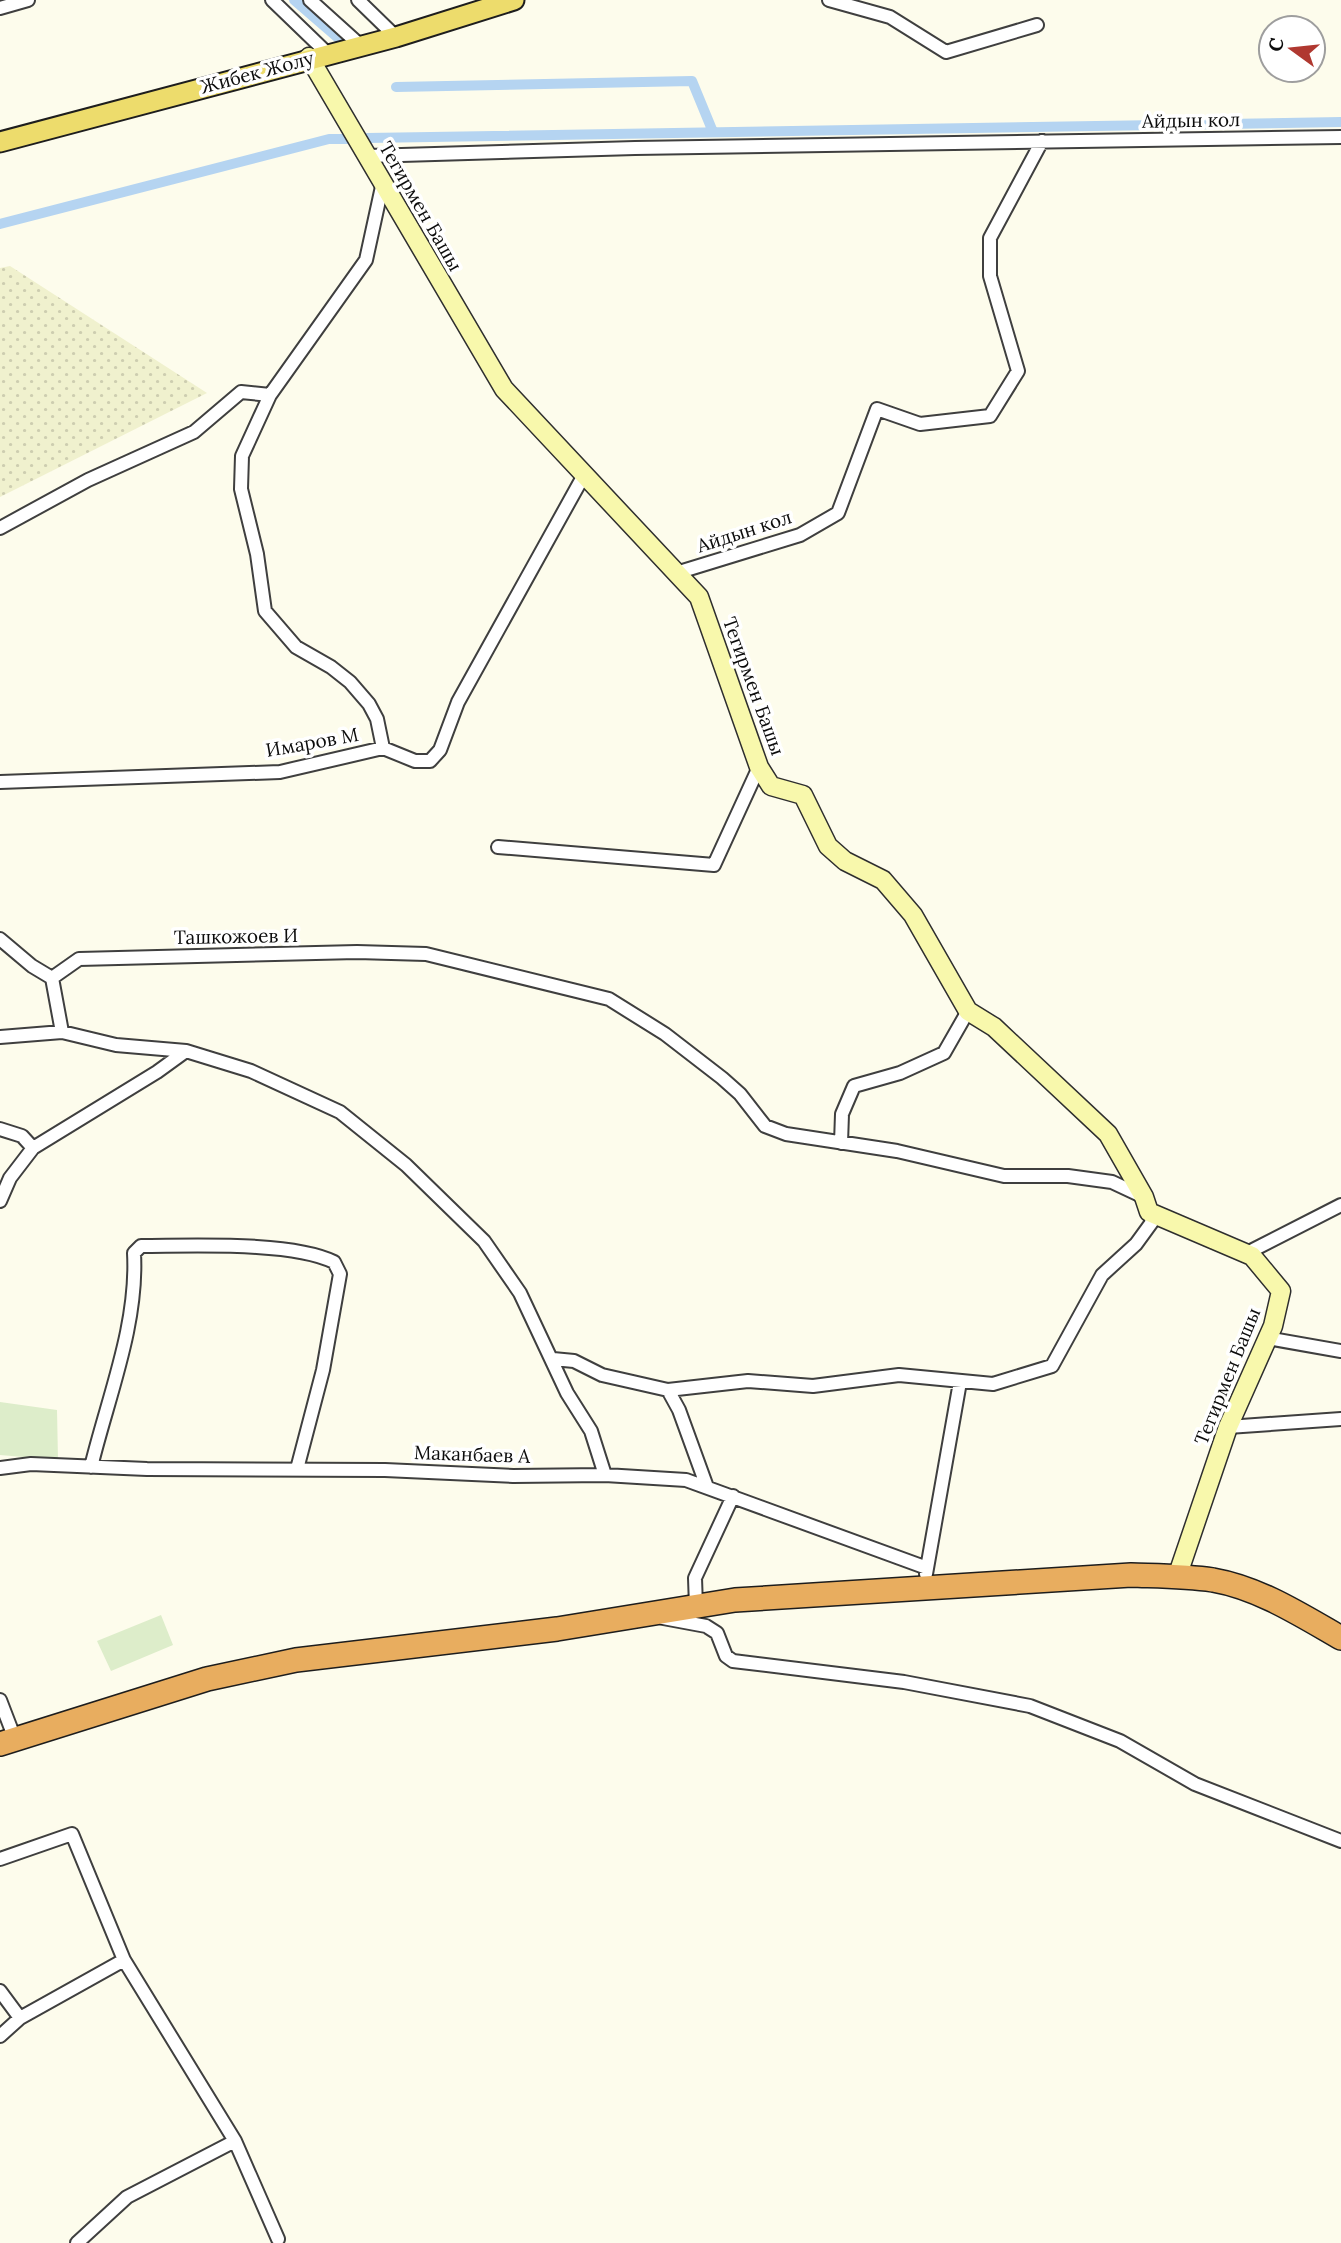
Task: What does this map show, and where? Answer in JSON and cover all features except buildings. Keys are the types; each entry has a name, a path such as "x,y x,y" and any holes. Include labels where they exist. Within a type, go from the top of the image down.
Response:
{"highway":[{"path":"8,1742 207,1679 296,1660 643,1615 735,1600 926,1578 1131,1575 1214,1581 1281,1604 1341,1638"}],"main road":[{"name":"Жибек Жолу","path":"0,142 396,37 514,0"}],"street":[{"path":"0,8 28,0"},
{"path":"272,0 319,56"},
{"path":"310,0 360,46"},
{"path":"358,0 396,37"},
{"path":"829,0 890,17 946,52 1037,24"},
{"name":"Тегирмен Башы","path":"319,56 368,156 504,389 699,597 760,767 771,786 803,795 828,846 845,861 883,880 892,890 913,915 968,1011 994,1027 1108,1134 1147,1205 1245,1254 1262,1267 1282,1291 1273,1326 1228,1427 1177,1577"},
{"name":"Айдын кол","path":"368,156 635,148 1341,137"},
{"name":"Айдын кол","path":"676,573 800,535 838,513 877,409 919,425 990,416 1018,371 990,276 990,238 1042,141"},
{"path":"383,182 366,260 270,395 242,457 241,489 257,554 265,611 296,646 331,667 369,704 377,719 383,748"},
{"path":"0,528 88,480 194,432 241,392 270,395"},
{"name":"Имаров М","path":"0,782 280,772 383,748 415,761 430,761 440,750 458,702 584,475"},
{"path":"498,847 714,865 760,767"},
{"path":"0,939 32,966 52,978 62,1032"},
{"name":"Ташкожоев И","path":"52,978 79,959 357,952 426,954 609,999 665,1034 722,1078 740,1094 765,1126 786,1134 897,1151 1004,1176 1068,1176 1112,1182 1147,1205"},
{"path":"841,1143 842,1114 854,1086 900,1073 944,1053 968,1011"},
{"path":"0,1037 62,1032 116,1045 186,1051 251,1071 340,1112 406,1165 484,1241 520,1293 568,1393 591,1430 605,1475"},
{"path":"0,1201 10,1178 33,1148 157,1072 186,1051"},
{"path":"0,1129 22,1136 33,1148"},
{"path":"553,1359 574,1360 602,1375 668,1390 748,1381 813,1386 899,1375 993,1384 1052,1366 1102,1275 1136,1244 1152,1222 1147,1205"},
{"path":"1245,1254 1341,1205"},
{"path":"91,1466 133,1315 136,1288 134,1253 141,1246 218,1246 318,1254 334,1262 340,1274 323,1370 297,1469"},
{"path":"1267,1338 1341,1351"},
{"path":"926,1578 960,1382"},
{"path":"668,1390 679,1410 707,1487"},
{"path":"1228,1427 1341,1419"},
{"name":"Маканбаев А","path":"0,1468 31,1464 385,1469 513,1476 605,1475 686,1480 733,1496 926,1578"},
{"path":"696,1606 695,1578 733,1496"},
{"path":"643,1615 706,1626 717,1633 726,1656 733,1661 904,1682 1030,1706 1120,1741 1195,1784 1341,1841"},
{"path":"0,1700 8,1742"},
{"path":"0,1859 72,1834 124,1961 235,2141 278,2239"},
{"path":"0,2036 20,2018 124,1961"},
{"path":"0,1991 20,2018"},
{"path":"77,2243 127,2197 235,2141"}],"green space":[{"path":"10,266 207,393 0,497 0,268"},
{"path":"0,1402 57,1410 58,1460 0,1455"},
{"path":"161,1615 173,1645 111,1671 97,1641"}],"waterway":[{"path":"294,0 338,38"},
{"path":"396,87 692,81 713,132"},
{"path":"367,138 1341,122"},
{"path":"0,224 329,139 348,139"}]}
